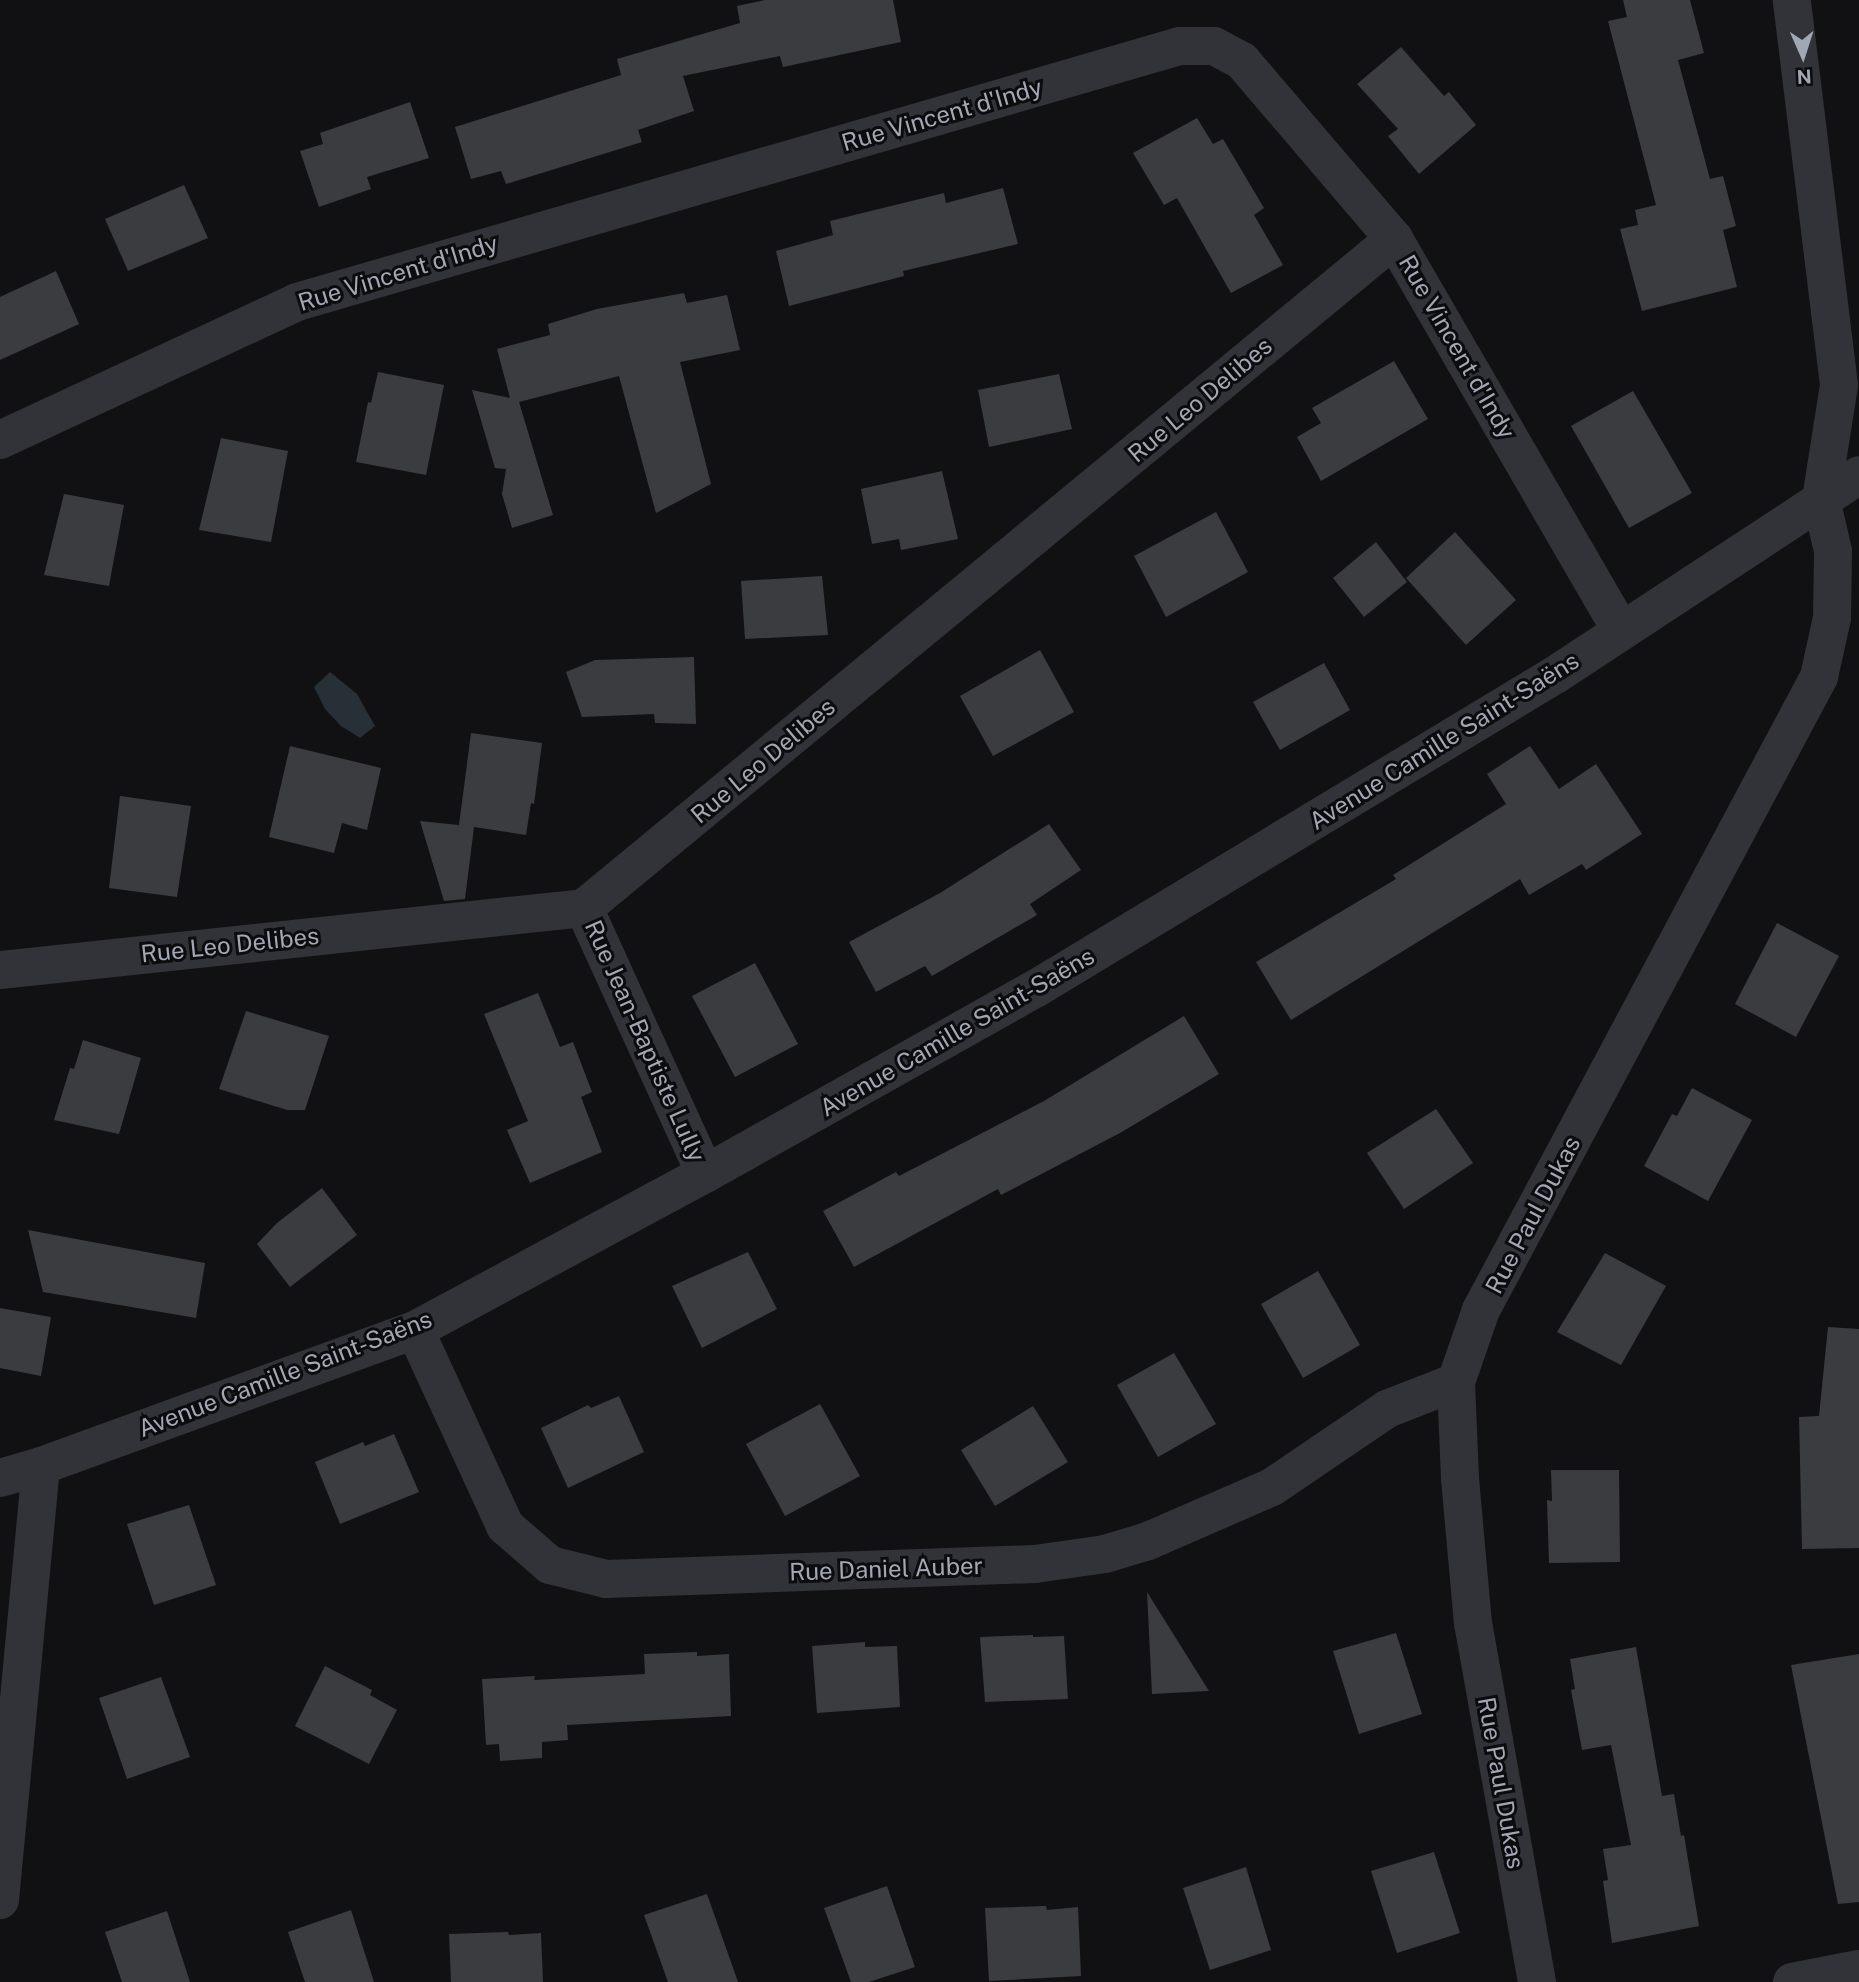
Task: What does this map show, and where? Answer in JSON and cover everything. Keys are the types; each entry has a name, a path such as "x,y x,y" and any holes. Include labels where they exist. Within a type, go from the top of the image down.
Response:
{"street":[{"path":"1792,0 1849,393 1821,499"},
{"name":"Rue Vincent d'Indy","path":"0,440 296,302 1180,46 1214,46 1242,61 1394,239 1621,630"},
{"name":"Rue Leo Delibes","path":"0,970 584,908 1394,239"},
{"name":"Avenue Camille Saint-Saëns","path":"0,1478 41,1466 415,1330 705,1174 1035,989 1555,675 1859,475"},
{"name":"Rue Paul Dukas","path":"1537,1982 1473,1624 1460,1478 1456,1382 1481,1311 1819,677 1832,618 1833,551 1821,499"},
{"name":"Rue Jean-Baptiste Lully","path":"584,908 705,1174"},
{"name":"Rue Daniel Auber","path":"415,1330 505,1526 550,1564 606,1579 1035,1564 1105,1554 1148,1541 1272,1487 1387,1409 1456,1382"},
{"path":"0,1900 3,1827 41,1466"},
{"path":"1793,1982 1859,1969"}],"shaded area":[{"path":"330,672 357,694 375,726 360,738 341,726 325,709 314,687"}],"building":[{"path":"765,0 893,0 901,42 783,67 780,56 683,76 694,111 638,130 642,142 506,184 501,171 471,179 455,127 621,75 617,59 740,23 737,6"},
{"path":"1623,0 1690,0 1704,53 1678,60 1710,179 1723,176 1736,226 1723,230 1737,287 1642,311 1620,229 1638,225 1635,210 1656,205 1608,21 1627,17"},
{"path":"1401,47 1444,96 1449,92 1476,125 1419,174 1388,136 1398,129 1357,84"},
{"path":"410,102 429,158 367,177 371,189 319,207 300,151 323,144 320,133"},
{"path":"1197,118 1213,144 1223,139 1264,208 1254,215 1283,265 1231,293 1177,198 1164,205 1133,153"},
{"path":"184,185 208,238 128,271 105,219"},
{"path":"1003,188 1018,244 903,271 904,276 789,306 776,251 833,235 830,221 944,193 946,203"},
{"path":"56,271 79,324 0,360 0,297"},
{"path":"684,293 687,303 727,295 740,350 680,362 711,484 656,513 619,376 519,402 553,515 512,528 502,494 506,469 495,468 472,390 510,398 497,349 550,335 548,324 597,309"},
{"path":"1394,361 1428,419 1321,481 1297,437 1321,423 1312,408"},
{"path":"378,372 444,385 426,475 356,462 368,402 371,403"},
{"path":"1059,374 1072,429 989,447 978,390"},
{"path":"1633,391 1692,493 1629,528 1571,426"},
{"path":"221,438 288,451 271,542 199,530"},
{"path":"942,471 958,539 901,550 899,539 872,544 861,489"},
{"path":"64,494 124,505 109,586 44,575"},
{"path":"1216,512 1248,572 1166,617 1134,556"},
{"path":"1455,532 1516,600 1466,645 1406,578"},
{"path":"1376,542 1407,582 1364,617 1333,578"},
{"path":"822,576 828,635 745,639 741,581"},
{"path":"1040,650 1074,712 993,756 960,696"},
{"path":"694,657 696,724 655,723 654,714 582,717 566,672 595,660"},
{"path":"1324,663 1350,710 1280,750 1253,702"},
{"path":"471,733 542,743 534,804 531,803 526,835 474,827 465,899 444,901 420,821 468,826 459,825"},
{"path":"290,746 381,768 367,830 342,823 334,853 269,837"},
{"path":"1530,746 1559,789 1596,764 1642,834 1586,870 1582,864 1529,895 1520,879 1291,1020 1256,962 1396,879 1393,875 1506,804 1487,774"},
{"path":"120,796 191,806 177,897 109,888"},
{"path":"1049,824 1081,870 1030,904 1037,915 932,976 925,966 876,992 849,942 940,893"},
{"path":"1777,923 1839,956 1796,1037 1735,1004"},
{"path":"755,963 798,1044 735,1077 692,996"},
{"path":"538,993 560,1047 573,1042 592,1092 581,1097 602,1152 530,1183 507,1130 528,1121 484,1014"},
{"path":"246,1011 329,1036 305,1110 287,1110 219,1089"},
{"path":"1184,1016 1219,1074 1120,1133 1001,1195 998,1189 854,1267 823,1211 896,1172 899,1176 1044,1101"},
{"path":"83,1040 141,1058 119,1134 54,1120 70,1068 74,1069"},
{"path":"1692,1088 1752,1120 1708,1201 1644,1166 1672,1114 1677,1116"},
{"path":"1436,1109 1473,1163 1404,1209 1367,1153"},
{"path":"322,1188 357,1235 290,1287 257,1244 277,1223"},
{"path":"28,1230 205,1263 196,1318 43,1292"},
{"path":"748,1252 777,1309 702,1348 672,1286"},
{"path":"1605,1253 1666,1286 1621,1365 1557,1332"},
{"path":"1318,1271 1360,1345 1303,1378 1261,1304"},
{"path":"0,1308 51,1317 41,1376 0,1368"},
{"path":"1828,1327 1859,1329 1859,1548 1802,1549 1799,1417 1819,1416"},
{"path":"1174,1353 1216,1424 1158,1457 1117,1385"},
{"path":"619,1396 644,1452 568,1488 541,1428 588,1405 591,1408"},
{"path":"820,1404 860,1476 785,1516 746,1444"},
{"path":"1033,1406 1068,1462 995,1506 961,1450"},
{"path":"394,1434 419,1492 340,1524 315,1462 363,1442 365,1446"},
{"path":"1551,1470 1619,1470 1620,1562 1549,1563 1547,1500 1552,1501"},
{"path":"189,1505 216,1585 154,1605 127,1524"},
{"path":"1147,1592 1209,1691 1152,1694"},
{"path":"1396,1633 1422,1714 1359,1734 1333,1651"},
{"path":"1064,1636 1068,1699 985,1702 980,1637"},
{"path":"865,1642 865,1647 897,1646 900,1707 817,1713 812,1646"},
{"path":"1636,1647 1662,1796 1674,1794 1681,1836 1684,1835 1699,1926 1612,1943 1603,1881 1608,1880 1603,1849 1631,1845 1611,1745 1582,1750 1571,1690 1575,1689 1570,1659"},
{"path":"697,1652 697,1656 729,1654 731,1716 567,1725 568,1740 542,1742 542,1758 500,1761 499,1744 486,1745 482,1679 535,1676 534,1680 645,1674 644,1654"},
{"path":"1859,1654 1859,1902 1838,1904 1791,1665"},
{"path":"325,1666 372,1690 370,1695 397,1710 369,1764 295,1726"},
{"path":"161,1677 190,1757 127,1779 99,1698"},
{"path":"1434,1852 1460,1933 1397,1953 1371,1871"},
{"path":"1246,1867 1271,1950 1210,1970 1183,1888"},
{"path":"887,1886 915,1967 869,1982 851,1982 824,1908"},
{"path":"707,1894 738,1982 668,1982 644,1915"},
{"path":"1046,1906 1047,1910 1078,1907 1081,1976 989,1981 985,1908"},
{"path":"351,1910 374,1982 305,1982 288,1932"},
{"path":"167,1911 190,1982 122,1982 105,1932"},
{"path":"508,1932 509,1935 541,1933 543,1982 451,1982 449,1934"}]}
